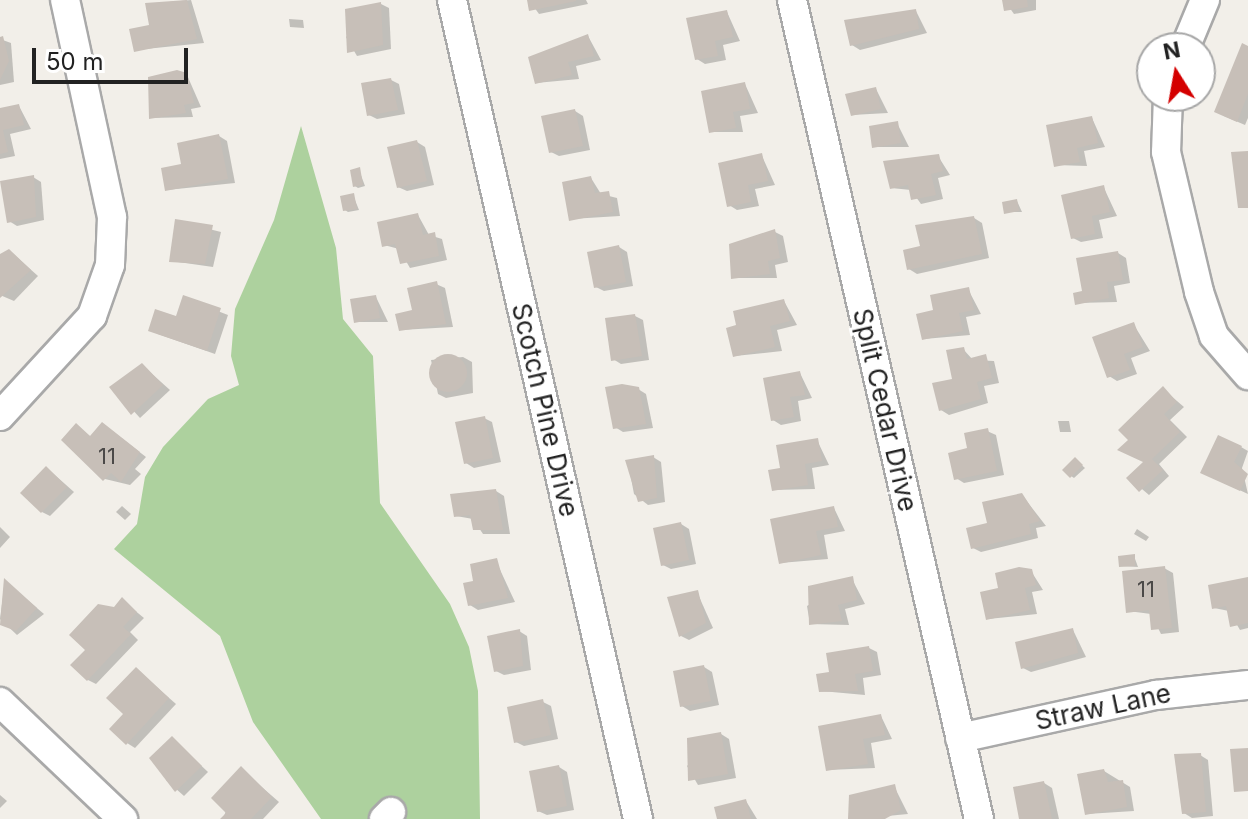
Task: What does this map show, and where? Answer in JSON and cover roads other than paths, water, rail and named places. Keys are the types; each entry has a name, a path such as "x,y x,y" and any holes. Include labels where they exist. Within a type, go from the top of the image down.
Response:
{"street":[{"path":"0,416 92,316 110,265 112,217 65,0"},
{"name":"Scotch Pine Drive","path":"452,0 638,819"},
{"name":"Split Cedar Drive","path":"792,0 979,819"},
{"path":"1192,32 1205,0"},
{"path":"1167,112 1166,152 1199,292 1214,336 1248,375"},
{"name":"Straw Lane","path":"960,738 1156,695 1248,685"},
{"path":"0,702 123,819"}]}
